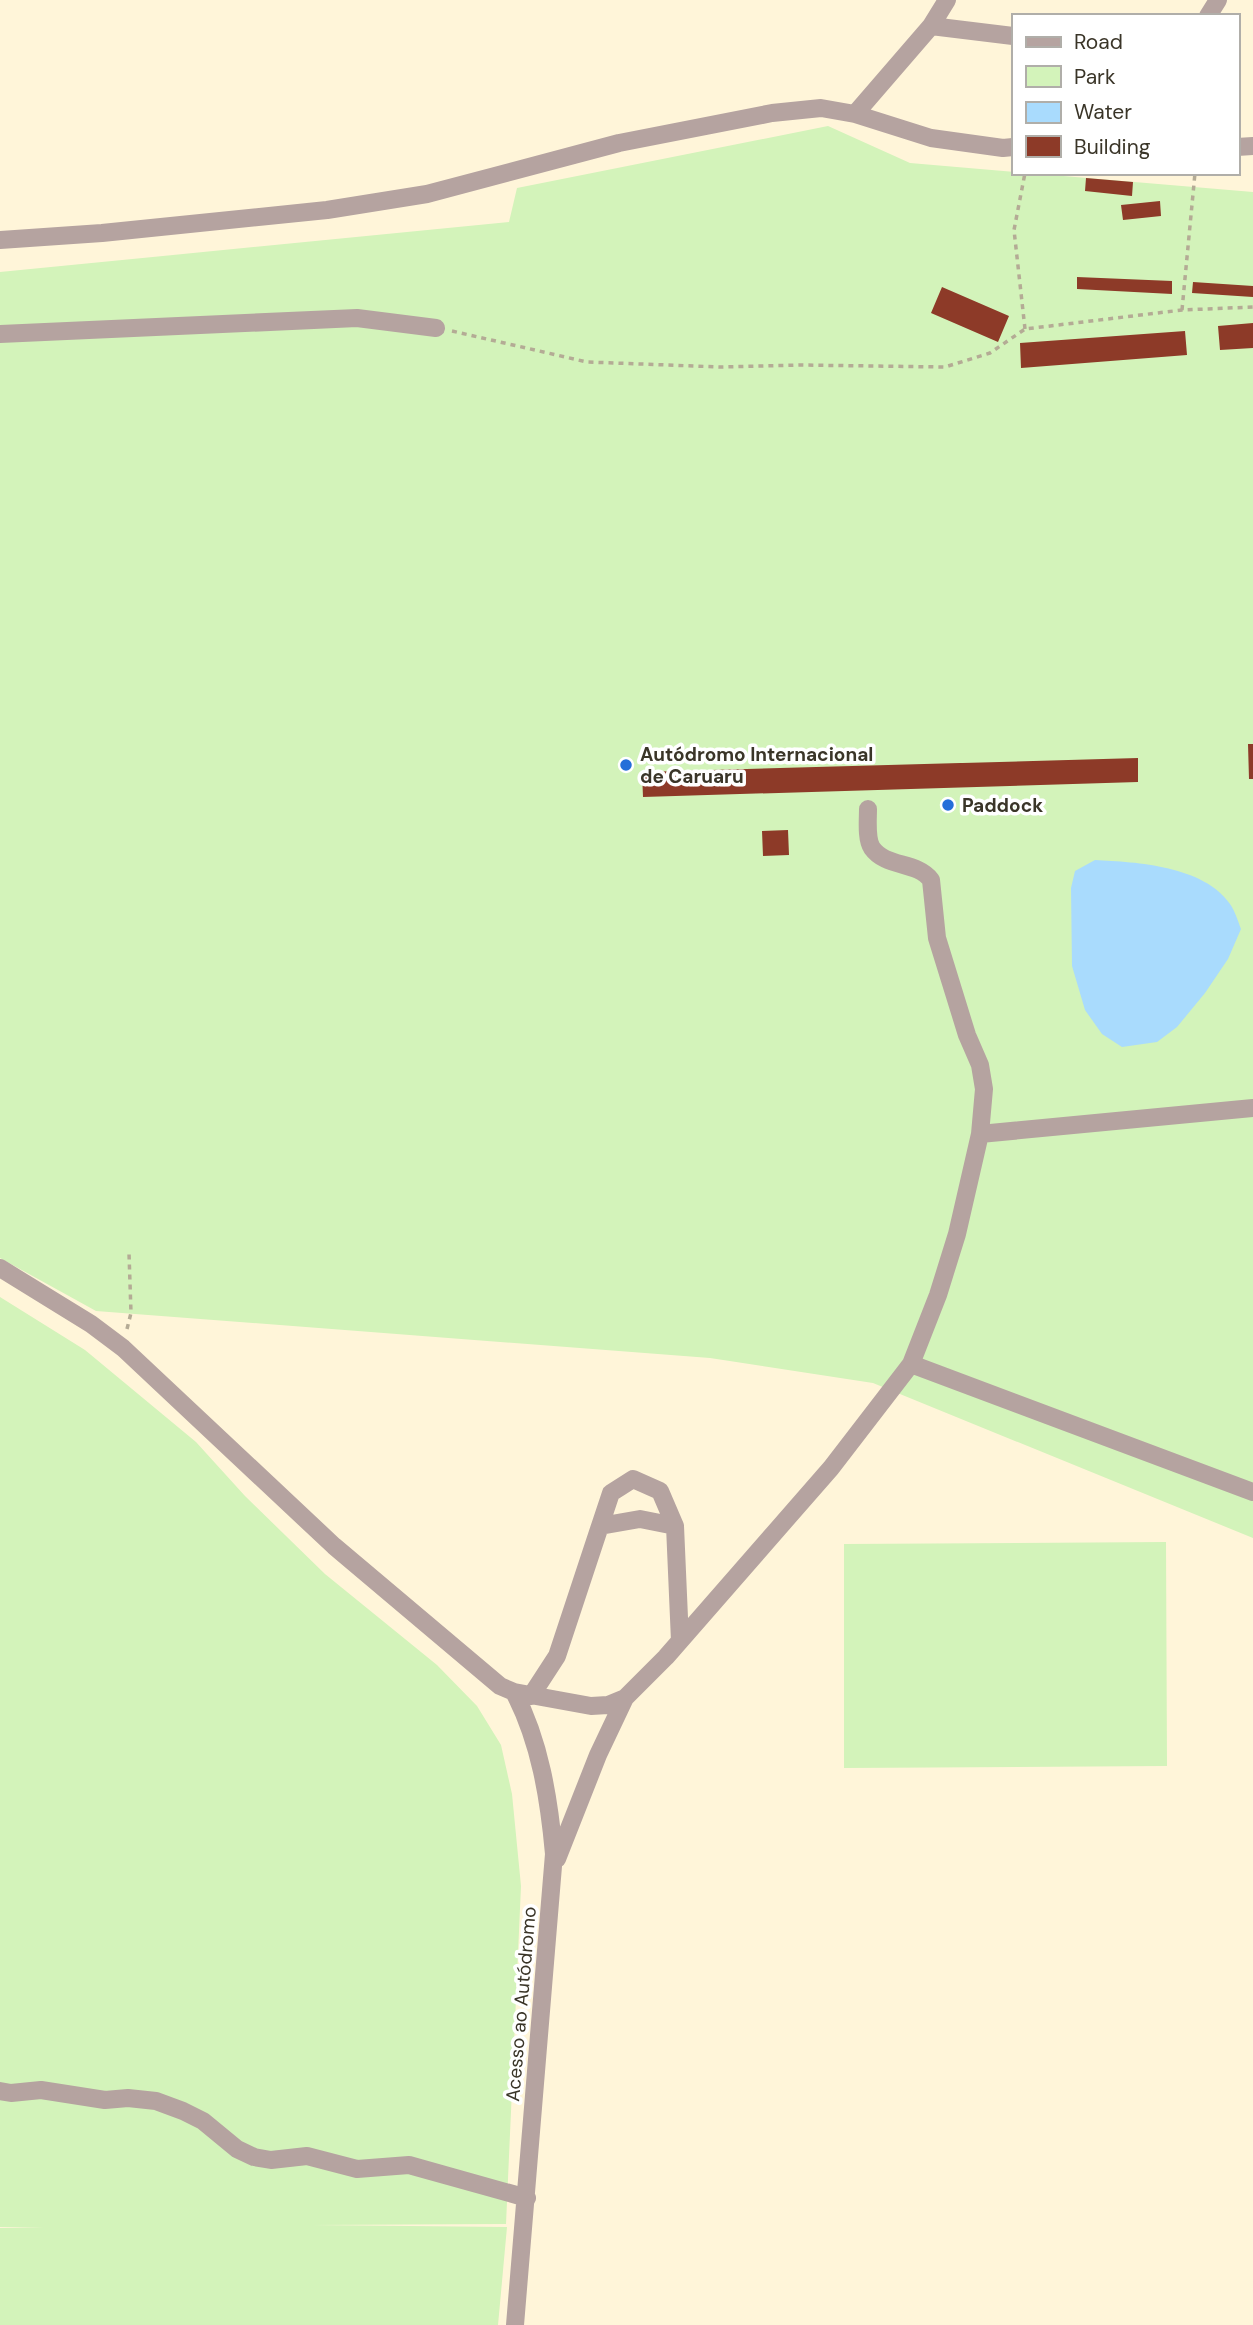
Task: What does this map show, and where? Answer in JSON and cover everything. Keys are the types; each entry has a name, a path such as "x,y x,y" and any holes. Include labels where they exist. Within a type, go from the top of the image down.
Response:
{"street":[{"path":"855,114 932,26 947,0"},
{"path":"932,26 1012,36"},
{"path":"0,240 327,211 427,194 619,143 772,113 821,108 855,114 930,138 1012,147"},
{"path":"0,334 357,318 436,328"},
{"path":"554,1866 586,1791 598,1755 625,1698 680,1641 831,1468 911,1364 938,1295 957,1234 980,1126 984,1088 980,1065 967,1035 937,938 931,880 925,873 887,858 872,848 868,809"},
{"path":"980,1126 1253,1108"},
{"path":"0,1268 91,1324 123,1348 334,1546 500,1686 522,1694 591,1706 608,1705 625,1698"},
{"path":"911,1364 1253,1492"},
{"path":"522,1694 557,1656 611,1493 633,1479 660,1491 675,1525 680,1641"},
{"path":"600,1526 640,1520 675,1525"},
{"name":"Acesso ao Autódromo","path":"514,2325 554,1866 550,1805 522,1694"},
{"path":"0,2091 11,2093 41,2090 105,2100 128,2098 156,2101 203,2121 237,2150 254,2157 271,2160 307,2156 357,2169 409,2165 527,2198"}],"path":[{"path":"1025,329 1014,230 1026,175"},
{"path":"1182,310 1195,175"},
{"path":"436,328 587,362 720,367 945,367 990,353 1025,329 1182,310 1253,307"},
{"path":"123,1348 131,1314 129,1253"}],"green space":[{"name":"Autódromo Internacional de Caruaru","path":"828,126 910,163 1012,172 1012,175 1052,175 1253,192 1253,1538 873,1383 710,1358 96,1311 0,1258 0,272 509,222 517,188"},
{"path":"0,1297 85,1350 196,1442 245,1496 325,1574 437,1665 477,1706 501,1745 512,1794 521,1886 506,2224 312,2225 507,2227 498,2325 0,2325 0,2228 44,2227 0,2227"},
{"path":"1166,1542 1167,1766 844,1768 844,1544"}],"water":[{"path":"1095,860 1168,868 1204,881 1230,904 1241,929 1228,959 1205,993 1177,1027 1157,1042 1122,1047 1102,1034 1085,1010 1072,966 1071,888 1075,871"}],"building":[{"path":"1086,178 1133,182 1132,196 1085,191"},
{"path":"1160,201 1161,216 1123,220 1121,205"},
{"path":"1077,277 1172,281 1172,294 1077,289"},
{"path":"1193,282 1253,286 1253,297 1192,293"},
{"path":"942,287 1009,316 998,342 931,313"},
{"path":"1253,323 1253,348 1220,350 1218,326"},
{"path":"1185,331 1187,355 1021,368 1020,343"},
{"path":"1248,744 1253,744 1253,779 1249,779"},
{"path":"1138,758 1138,782 643,797 642,772"},
{"path":"788,830 789,855 763,856 762,831"}],"place":[{"name":"Autódromo Internacional de Caruaru","path":"626,765"},
{"name":"Paddock","path":"948,805"}]}
